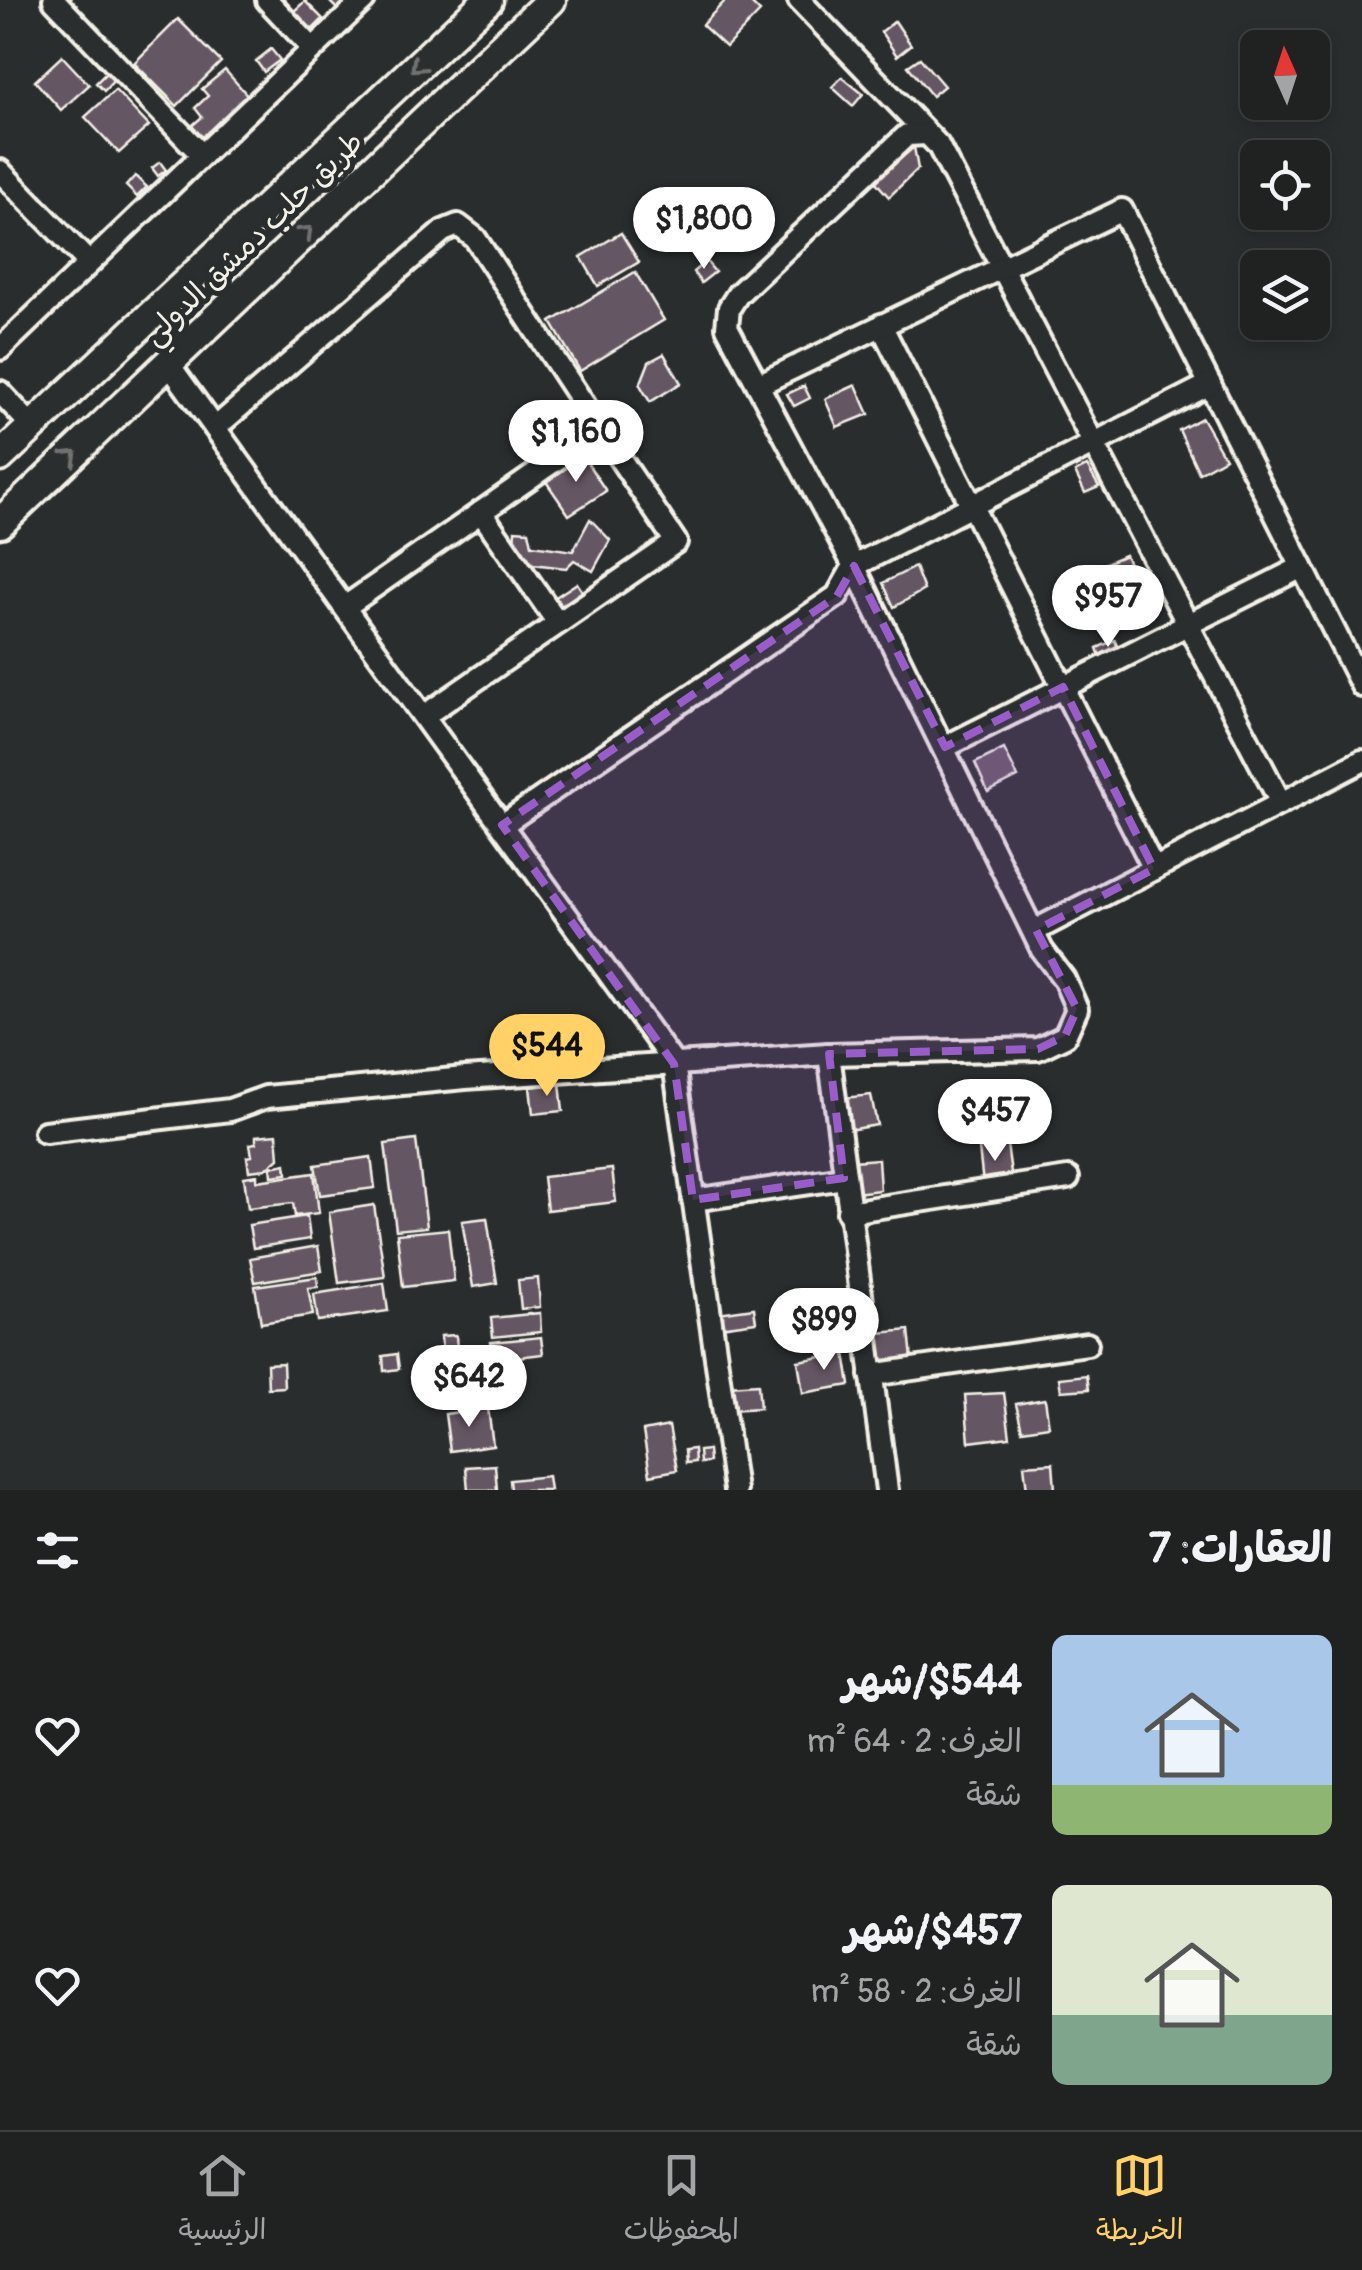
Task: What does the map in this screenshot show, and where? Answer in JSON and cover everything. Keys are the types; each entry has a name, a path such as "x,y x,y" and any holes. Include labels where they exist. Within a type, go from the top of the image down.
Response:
{"highway":[{"name":"طريق حلب دمشق الدولي","path":"0,457 488,0"},
{"name":"طريق حلب دمشق الدولي","path":"0,523 551,0"}],"street":[{"path":"54,0 202,155"},
{"path":"267,0 313,49"},
{"path":"0,348 364,0"},
{"path":"798,0 938,146 1282,802"},
{"path":"45,1132 230,1110 266,1097 829,1054 1038,1049 1065,1036 1077,1010 1064,979 1042,950 1036,930 854,566 727,327 729,308 907,135 926,134"},
{"path":"0,171 90,263"},
{"path":"758,385 1122,210 1362,686"},
{"path":"215,428 444,231 458,225 474,238 676,542 424,716"},
{"path":"881,324 1154,869"},
{"path":"168,364 674,1064 735,1490"},
{"path":"502,825 836,596 854,566 1210,384"},
{"path":"0,392 32,426"},
{"path":"345,607 600,429"},
{"path":"481,512 558,623"},
{"path":"944,747 1302,567"},
{"path":"1036,930 1362,760"},
{"path":"829,1054 887,1490"},
{"path":"693,1200 844,1178"},
{"path":"848,1212 1068,1178"},
{"path":"871,1375 1087,1344"}],"highlighted area":[{"path":"854,566 945,747 1063,687 1154,869 1036,930 1077,1009 1065,1036 1038,1049 829,1054 844,1178 693,1200 674,1064 502,825 837,596"}],"building":[{"path":"328,0 349,0 338,10"},
{"path":"726,0 748,0 760,12 726,47 702,25"},
{"path":"305,1 323,19 311,31 293,12"},
{"path":"178,19 221,62 177,106 134,63"},
{"path":"895,21 911,45 897,56 881,32"},
{"path":"271,49 280,60 264,72 256,61"},
{"path":"62,56 89,85 61,110 35,81"},
{"path":"920,58 944,86 932,96 908,66"},
{"path":"225,70 249,97 199,141 188,129 202,117 195,108 208,96 202,89"},
{"path":"108,71 116,78 104,91 96,83"},
{"path":"842,77 863,94 853,106 832,87"},
{"path":"115,90 149,126 119,153 85,117"},
{"path":"914,147 918,169 889,197 875,181"},
{"path":"160,162 166,170 158,176 152,168"},
{"path":"135,176 147,187 137,197 126,186"},
{"path":"621,233 639,262 598,286 581,257"},
{"path":"706,261 715,272 701,283 693,272"},
{"path":"635,272 664,320 580,371 551,322"},
{"path":"664,354 681,383 650,402 640,385 649,362"},
{"path":"856,385 869,414 837,427 825,399"},
{"path":"804,386 810,398 794,406 787,394"},
{"path":"1202,418 1225,458 1199,473 1179,430"},
{"path":"582,455 606,491 569,515 545,480"},
{"path":"1087,466 1099,487 1085,493 1075,472"},
{"path":"590,519 610,540 593,571 574,560 566,568 532,564 514,545 515,530 529,531 532,545 573,551"},
{"path":"1125,555 1141,591 1118,602 1099,566"},
{"path":"915,567 924,590 894,607 883,583"},
{"path":"577,583 584,594 555,612 548,602"},
{"path":"1115,640 1119,651 1101,659 1097,648"},
{"path":"1004,749 1018,777 988,792 975,763"},
{"path":"560,1083 563,1111 533,1114 530,1087"},
{"path":"871,1095 877,1125 848,1130 843,1098"},
{"path":"277,1134 279,1158 266,1169 249,1171 247,1157 252,1156 250,1144 256,1143 256,1136"},
{"path":"416,1140 427,1227 396,1230 385,1144"},
{"path":"1007,1144 1012,1180 983,1184 979,1148"},
{"path":"371,1157 375,1188 320,1195 315,1165"},
{"path":"878,1159 880,1190 855,1193 853,1161"},
{"path":"286,1164 287,1174 272,1176 271,1167"},
{"path":"612,1169 616,1202 547,1210 543,1177"},
{"path":"314,1173 319,1213 295,1216 293,1203 248,1208 244,1177 257,1175 257,1181"},
{"path":"374,1205 385,1277 339,1283 329,1212"},
{"path":"307,1216 310,1239 253,1248 249,1225"},
{"path":"487,1218 497,1283 473,1287 462,1221"},
{"path":"448,1229 454,1281 403,1287 397,1234"},
{"path":"318,1246 322,1271 255,1282 250,1258"},
{"path":"317,1277 318,1287 308,1288 313,1315 261,1323 255,1286"},
{"path":"538,1278 540,1307 521,1309 518,1280"},
{"path":"384,1283 388,1311 318,1321 314,1294"},
{"path":"754,1308 756,1322 720,1327 718,1313"},
{"path":"540,1313 541,1332 493,1337 491,1318"},
{"path":"909,1330 912,1359 882,1360 878,1333"},
{"path":"456,1335 458,1365 443,1366 441,1336"},
{"path":"541,1337 543,1354 493,1360 491,1342"},
{"path":"845,1353 850,1385 803,1393 798,1361"},
{"path":"397,1354 399,1369 384,1371 383,1356"},
{"path":"283,1363 284,1387 268,1388 267,1364"},
{"path":"1087,1375 1089,1389 1061,1391 1059,1378"},
{"path":"758,1384 760,1408 730,1410 728,1386"},
{"path":"1004,1393 1010,1437 969,1442 965,1395"},
{"path":"1045,1399 1049,1426 1022,1430 1016,1404"},
{"path":"488,1408 493,1445 450,1451 445,1414"},
{"path":"669,1426 677,1470 650,1475 643,1431"},
{"path":"694,1449 695,1462 686,1463 685,1450"},
{"path":"708,1450 709,1462 700,1463 699,1451"},
{"path":"1053,1463 1055,1490 1027,1490 1024,1465"},
{"path":"495,1465 497,1490 468,1490 466,1467"},
{"path":"548,1476 550,1490 511,1490 510,1480"}]}
